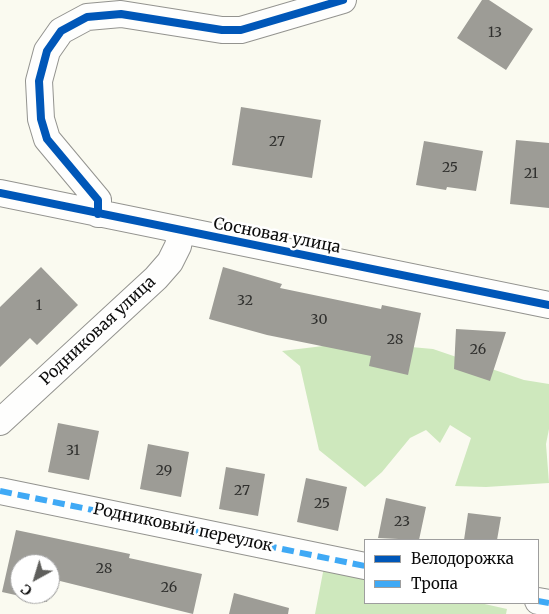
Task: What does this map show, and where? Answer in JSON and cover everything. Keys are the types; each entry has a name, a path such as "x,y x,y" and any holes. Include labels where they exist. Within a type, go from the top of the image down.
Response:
{"street":[{"path":"98,214 98,200 47,139 41,119 39,81 47,51 61,31 87,16 121,14 222,30 241,30 343,0"},
{"name":"Сосновая улица","path":"0,193 549,305"},
{"name":"Родниковая улица","path":"0,422 156,278 170,262 178,246 181,231"},
{"name":"Родниковый переулок","path":"0,491 364,566"}],"green space":[{"path":"356,342 433,349 524,380 549,384 549,429 546,444 549,483 486,487 455,486 471,438 450,425 440,443 426,430 410,438 382,472 365,487 319,450 300,366 282,351"},
{"path":"324,567 364,577 364,604 484,604 507,609 506,614 315,614"}],"building":[{"path":"482,0 489,0 533,29 506,70 457,38"},
{"path":"241,107 321,120 312,178 232,165"},
{"path":"516,140 549,143 549,208 510,204"},
{"path":"424,141 483,151 476,191 447,187 446,190 416,185"},
{"path":"41,267 78,305 37,345 30,338 0,367 0,307"},
{"path":"223,267 282,284 280,288 381,309 382,305 421,313 408,375 369,366 371,356 267,335 209,319"},
{"path":"456,329 506,332 490,381 454,369"},
{"path":"58,423 99,431 89,480 48,472"},
{"path":"148,444 189,452 181,497 140,489"},
{"path":"226,467 265,474 258,516 219,509"},
{"path":"306,478 347,487 338,531 297,522"},
{"path":"386,498 426,507 419,539 378,538"},
{"path":"468,513 501,517 497,539 464,539"},
{"path":"16,530 130,554 129,558 202,574 193,614 60,581 60,554 11,554"},
{"path":"10,557 10,594 2,592"},
{"path":"234,593 289,608 288,614 229,614"}],"marked path":[{"path":"0,491 364,566"},
{"path":"539,601 549,603"}],"cycle path":[{"path":"98,214 98,200 47,139 41,119 39,81 47,51 61,31 87,17 121,14 222,30 241,30 343,0"},
{"path":"0,193 549,305"}]}
